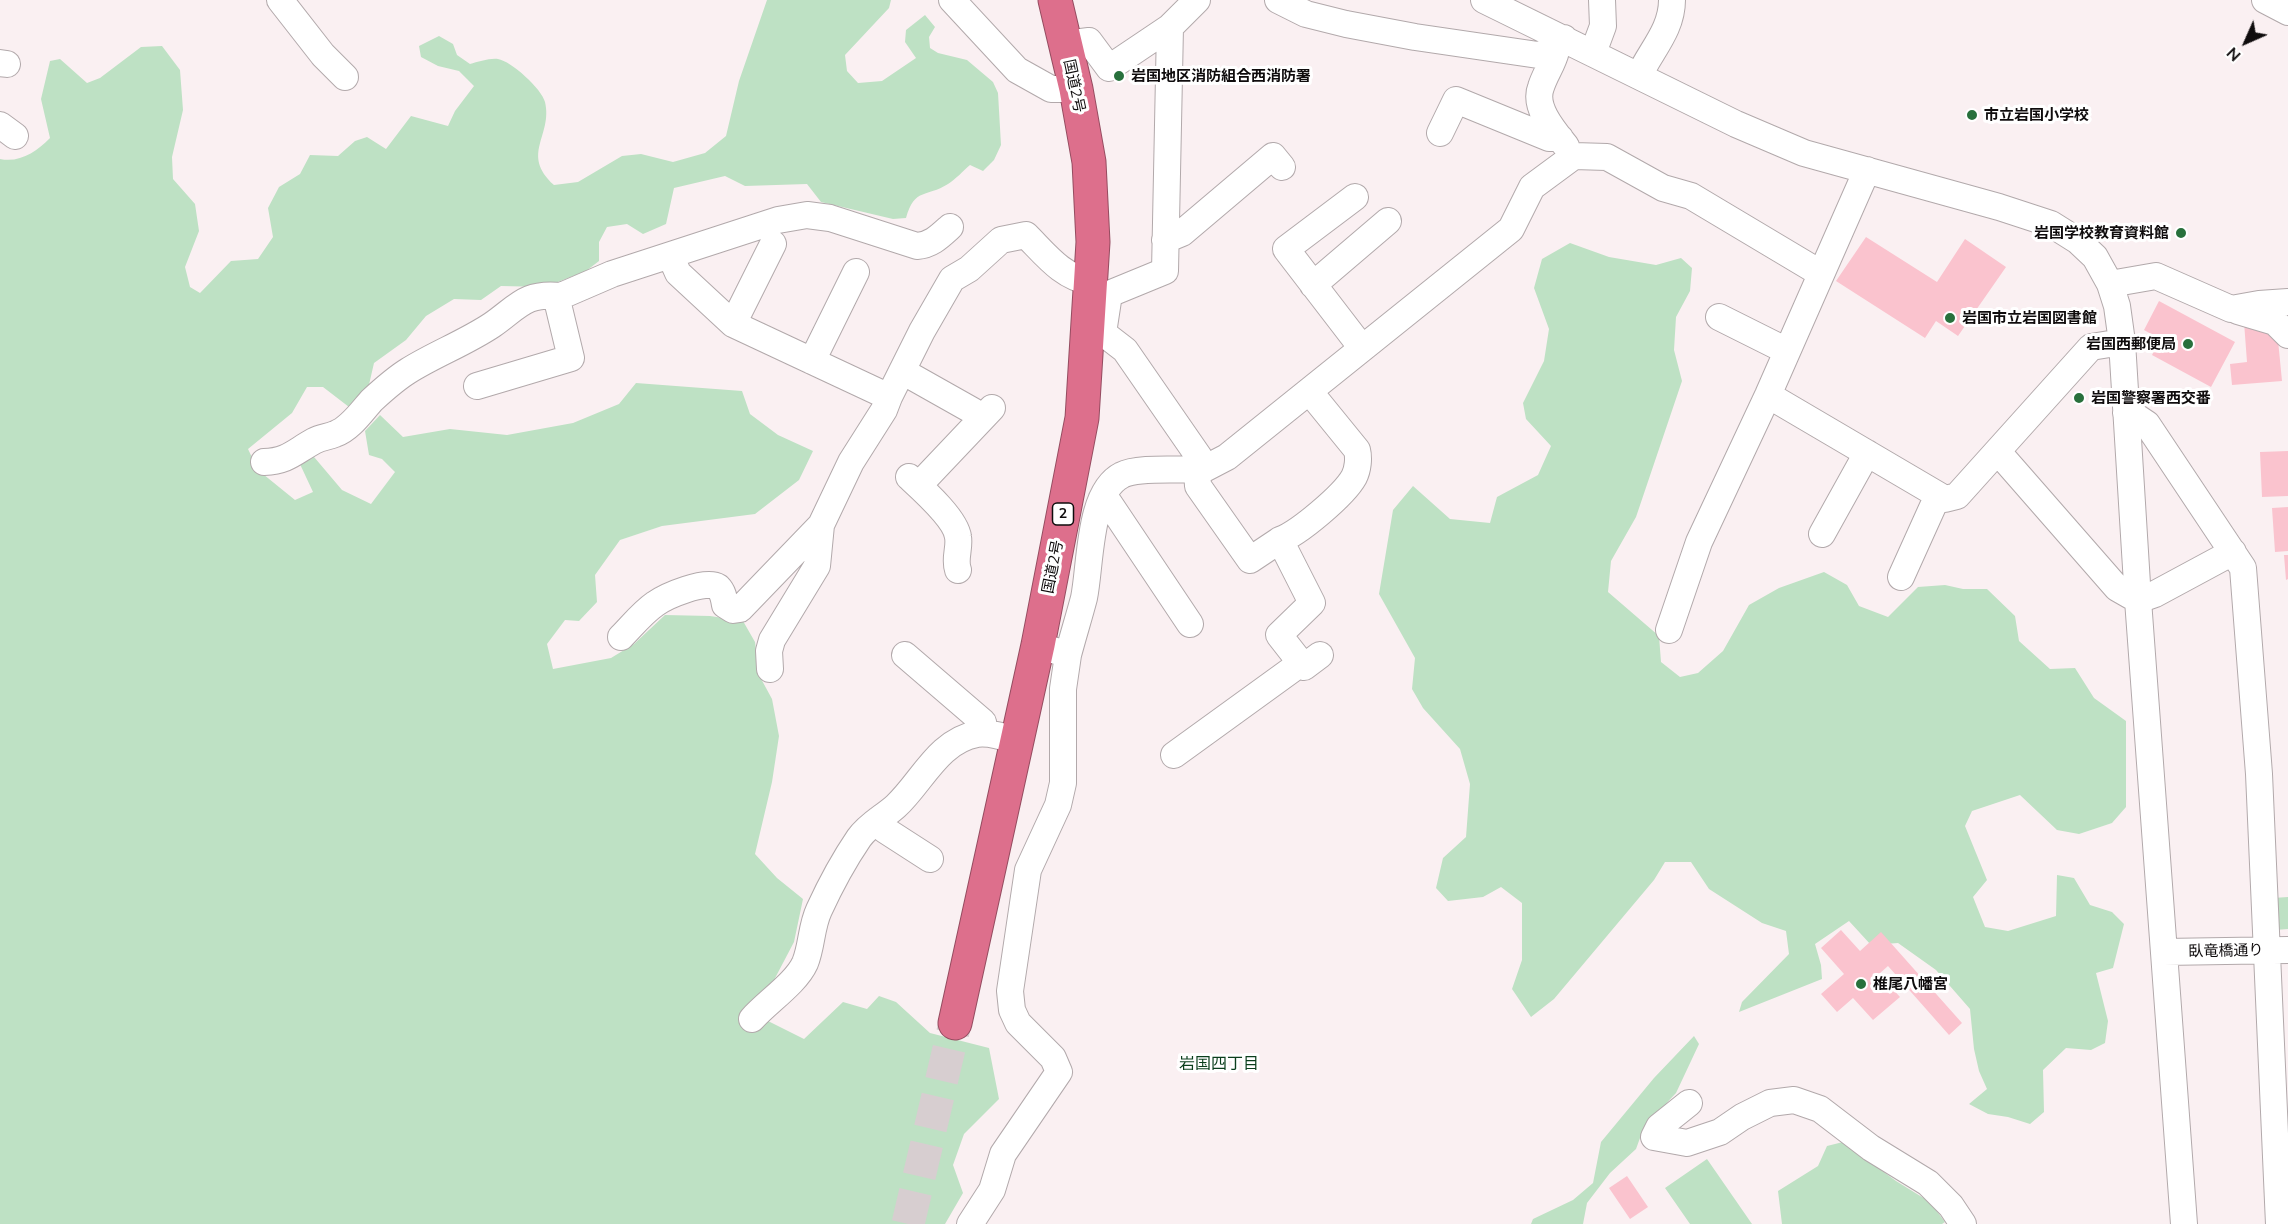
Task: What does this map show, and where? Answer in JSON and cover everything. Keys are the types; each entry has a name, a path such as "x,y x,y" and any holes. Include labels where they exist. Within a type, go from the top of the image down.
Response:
{"highway":[{"name":"国道2号","path":"955,1023 1017,741 1053,650 1082,418 1096,330 1091,282 1093,242 1089,162 1076,89 1055,0"}],"street":[{"path":"280,0 323,56 345,77"},
{"path":"952,0 1017,70 1051,89 1076,89"},
{"path":"1066,44 1089,41 1109,68 1170,27 1197,0"},
{"path":"1278,0 1306,14 1403,35 1538,55 1560,45"},
{"path":"1484,0 1560,45 1593,53 1736,124 1804,153 2051,224 2078,241 2095,257 2110,284 2117,306 2122,342 2180,1222"},
{"path":"1593,53 1603,26 1602,0"},
{"path":"1639,76 1647,58 1661,41 1672,11 1672,0"},
{"path":"2265,0 2288,12"},
{"path":"1170,27 1165,271 1109,294 1096,330 1125,350 1199,457 1198,486 1250,560 1280,540 1292,536 1328,506 1354,477 1359,458 1357,450 1309,391"},
{"path":"1560,45 1540,88 1539,98 1543,113 1567,147"},
{"path":"1440,133 1456,100 1567,147 1607,157 1663,188 1691,196 1820,273"},
{"path":"970,1224 992,1190 1003,1154 1059,1072 1053,1058 1018,1023 1012,1010 1010,991 1028,870 1058,805 1063,783 1064,689 1053,650 1084,597 1095,517 1102,498 1112,482 1123,474 1138,471 1200,469 1227,457 1511,229 1532,187 1567,147"},
{"path":"1166,240 1182,232 1274,156 1282,167"},
{"path":"1669,630 1699,542 1768,395 1867,170"},
{"path":"1354,197 1286,249 1362,348"},
{"path":"264,462 291,457 314,441 336,434 374,398 408,371 493,324 519,302 547,295 561,296 612,274 671,257 777,220 807,215 830,218 917,246 926,245 950,227"},
{"path":"1313,285 1388,221"},
{"path":"770,669 768,651 772,640 817,566 821,525 850,462 884,410 922,331 952,279 969,268 1001,240 1026,235 1067,275 1077,280 1091,282"},
{"path":"733,324 773,244"},
{"path":"671,257 678,273 733,324 889,397"},
{"path":"812,361 856,272"},
{"path":"2110,284 2156,276 2231,309 2274,322 2288,334"},
{"path":"477,386 571,358 558,304 561,296"},
{"path":"2231,309 2288,302"},
{"path":"1719,317 1787,351"},
{"path":"1768,395 1945,499 1957,496 2091,346 2122,342"},
{"path":"902,371 973,411 986,413 914,481 945,512 958,535 956,563 958,570"},
{"path":"2126,413 2133,414 2147,424 2243,568 2259,774 2277,950 2278,1224"},
{"path":"1998,452 2117,588 2138,600 2155,594 2233,552"},
{"path":"1822,534 1867,453"},
{"path":"1901,577 1938,495"},
{"path":"1102,498 1109,503 1190,624"},
{"path":"621,637 657,603 693,588 710,584 723,594 725,605 733,610 740,609 821,525"},
{"path":"1174,755 1311,659 1279,635 1312,603 1280,540"},
{"path":"905,655 983,722 985,734"},
{"path":"752,1019 797,975 805,962 813,924 820,908 868,827 903,798 939,756 962,740 975,734 985,734 1017,741"},
{"path":"878,820 885,830 930,859"},
{"name":"臥竜橋通り","path":"2164,952 2277,950"},
{"path":"1689,1103 1659,1127 1654,1137 1688,1143 1720,1132 1742,1117 1770,1103 1794,1100 1820,1108 1871,1148 1928,1183 1963,1224"}],"green space":[{"path":"767,0 891,0 889,8 845,55 847,71 858,83 882,81 916,58 905,42 906,30 925,15 935,27 929,37 930,48 938,53 967,60 993,82 998,93 1001,145 994,160 983,171 970,165 948,184 917,197 909,208 906,218 893,219 821,202 807,184 745,186 725,176 674,188 666,224 643,234 627,224 607,227 599,242 599,261 586,271 545,287 501,286 481,300 454,299 426,316 406,340 374,363 368,389 349,407 323,387 307,387 292,413 248,449 258,470 295,500 313,492 299,462 309,451 342,490 371,504 395,472 382,459 369,455 365,431 380,415 403,437 450,429 507,435 573,423 619,404 636,383 742,391 750,414 778,435 813,451 799,480 755,514 662,526 620,540 595,575 597,602 579,621 565,620 547,644 553,669 611,658 634,644 665,615 710,616 743,621 755,642 759,675 772,699 779,736 772,782 755,854 777,878 803,899 794,942 773,982 762,1018 804,1039 843,1002 867,1009 879,996 896,1002 930,1033 989,1048 999,1099 964,1134 953,1165 963,1193 945,1224 0,1224 0,159 21,158 39,148 50,138 41,99 50,61 60,59 87,83 100,78 141,47 162,46 180,70 183,110 172,157 173,179 195,204 199,231 185,267 190,287 200,293 231,261 258,259 273,237 268,208 279,187 300,174 310,155 338,156 355,141 367,137 386,149 411,116 448,126 455,111 474,86 459,71 438,66 421,57 419,46 439,36 453,44 457,55 470,64 498,59 525,76 545,102 545,125 538,154 539,164 544,174 554,185 578,182 622,156 641,154 673,162 705,153 726,136 739,81"},
{"path":"1570,243 1609,257 1656,265 1681,258 1692,268 1690,291 1676,317 1674,350 1682,381 1636,517 1611,561 1608,592 1659,636 1661,662 1680,677 1698,673 1723,651 1749,605 1779,588 1824,572 1847,585 1859,606 1888,617 1918,587 1945,585 1963,589 1987,589 2015,616 2019,641 2050,669 2075,668 2094,698 2126,721 2126,807 2112,823 2079,834 2057,830 2020,795 1972,811 1965,826 1987,880 1973,897 1985,927 2008,931 2056,916 2057,875 2074,878 2090,905 2112,912 2124,924 2113,968 2096,973 2108,1021 2105,1043 2091,1050 2066,1048 2043,1070 2044,1112 2030,1124 1988,1114 1969,1104 1987,1089 1979,1071 1974,1049 1970,1009 1936,970 1898,943 1871,945 1849,921 1815,944 1822,979 1739,1012 1742,1002 1789,954 1786,931 1762,923 1709,889 1691,862 1665,862 1654,880 1554,999 1531,1017 1512,989 1522,960 1522,903 1501,887 1483,897 1448,901 1436,888 1443,858 1466,837 1470,784 1460,749 1423,708 1412,689 1415,658 1379,594 1393,510 1413,486 1450,519 1490,523 1497,497 1538,475 1551,446 1526,419 1523,403 1544,361 1549,329 1534,288 1542,259"},
{"path":"2288,897 2288,929 2275,930 2273,898"},
{"path":"1694,1036 1699,1044 1676,1093 1644,1127 1636,1149 1610,1173 1587,1203 1583,1224 1531,1224 1533,1219 1573,1200 1593,1183 1601,1142 1654,1078"},
{"path":"1843,1142 1896,1181 1930,1202 1945,1222 1942,1224 1782,1224 1778,1191 1818,1166 1827,1146"},
{"path":"1707,1159 1752,1224 1690,1224 1665,1188"}],"building":[{"path":"1866,237 1937,282 1965,239 2006,267 1958,336 1936,321 1925,338 1836,281"},
{"path":"2159,301 2235,342 2211,387 2152,355 2160,339 2144,330"},
{"path":"2260,321 2278,340 2282,381 2232,385 2230,364 2247,362 2244,322"},
{"path":"2288,451 2288,496 2262,497 2260,452"},
{"path":"2288,507 2288,551 2275,552 2272,508"},
{"path":"2284,555 2288,555 2288,579 2286,580"},
{"name":"椎尾八幡宮","path":"1841,930 1860,951 1881,932 1962,1023 1949,1035 1888,966 1879,974 1900,997 1873,1020 1853,998 1837,1012 1821,994 1844,974 1821,948"},
{"path":"1627,1176 1648,1207 1630,1219 1609,1188"}],"tunnel":[{"path":"908,1224 955,1023"}],"place":[{"name":"岩国地区消防組合西消防署","path":"1119,76"},
{"name":"市立岩国小学校","path":"1972,115"},
{"name":"岩国学校教育資料館","path":"2181,233"},
{"name":"岩国市立岩国図書館","path":"1950,318"},
{"name":"岩国西郵便局","path":"2188,344"},
{"name":"岩国警察署西交番","path":"2079,398"},
{"name":"椎尾八幡宮","path":"1861,984"}],"district":[{"name":"岩国四丁目","path":"1219,1064"}]}
